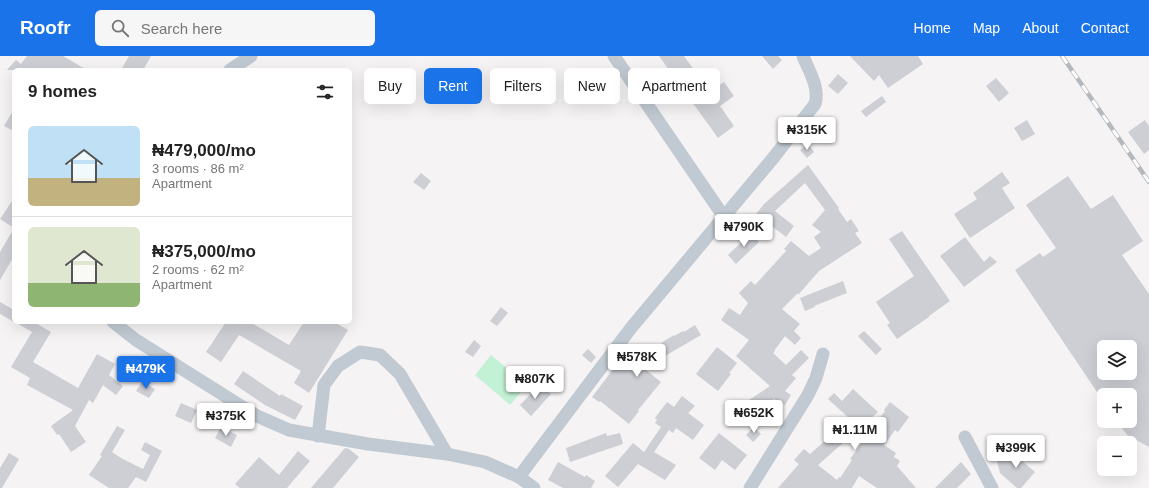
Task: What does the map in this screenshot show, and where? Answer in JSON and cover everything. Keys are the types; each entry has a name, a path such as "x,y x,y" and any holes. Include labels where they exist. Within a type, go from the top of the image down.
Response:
{"street":[{"path":"233,68 251,56"},
{"path":"614,56 724,217"},
{"path":"519,477 631,328 774,157 815,104 817,98 816,87 803,56"},
{"path":"116,324 136,340 257,416 289,430 368,444 447,454 485,462 519,477 534,488"},
{"path":"318,436 324,385 338,366 360,352 380,355 400,374 447,454"},
{"path":"750,488 808,395 816,378 823,354"},
{"path":"965,437 992,488"}],"green space":[{"path":"491,355 527,385 510,405 475,375"}],"building":[{"path":"27,56 63,56 84,68 12,68 12,70 7,70 16,60 21,64"},
{"path":"129,56 151,56 144,68 122,68"},
{"path":"659,56 684,56 693,68 668,68"},
{"path":"762,56 778,56 782,60 773,69"},
{"path":"850,56 918,56 923,64 888,88 879,75 874,81"},
{"path":"838,74 848,83 838,94 828,86"},
{"path":"996,78 1009,93 999,102 986,86"},
{"path":"724,82 734,96 720,106 734,126 718,138 694,104 720,104 720,85"},
{"path":"882,96 886,102 866,117 861,111"},
{"path":"12,112 12,130 4,126"},
{"path":"1027,120 1035,134 1022,141 1014,128"},
{"path":"1145,120 1149,126 1149,150 1144,154 1128,132"},
{"path":"808,144 814,152 807,158 800,150"},
{"path":"808,165 839,208 838,209 847,222 851,219 859,231 855,233 862,243 819,271 798,295 798,293 782,309 800,324 794,331 801,338 795,345 785,336 773,353 786,365 801,350 809,358 792,375 796,378 785,391 791,395 785,405 774,399 743,420 736,409 770,386 736,356 749,340 721,320 729,308 740,315 748,303 739,293 751,281 755,285 786,251 784,249 791,241 809,256 821,248 814,237 821,232 812,225 825,210 805,183 775,211 794,226 786,237 756,214 765,203"},
{"path":"1002,172 1010,183 1002,188 1015,208 970,238 954,214 977,199 973,193"},
{"path":"421,173 431,181 424,190 413,182"},
{"path":"1068,176 1091,209 1113,195 1143,241 1122,255 1149,294 1149,447 1137,440 1137,436 1127,435 1122,428 1137,428 1137,388 1097,388 1097,392 1015,270 1040,253 1043,257 1056,248 1026,205"},
{"path":"12,201 12,227 0,219"},
{"path":"12,231 12,259 0,280 0,252"},
{"path":"902,231 950,301 897,339 887,325 890,323 876,302 914,276 889,239"},
{"path":"751,233 759,242 736,264 728,255"},
{"path":"965,237 984,262 990,256 997,262 964,287 940,256"},
{"path":"843,281 847,293 805,311 800,298"},
{"path":"0,302 12,309 12,321 0,314"},
{"path":"501,307 508,313 497,326 490,321"},
{"path":"18,324 37,324 51,332 33,362 78,388 97,354 115,364 109,375 123,386 116,395 103,385 93,403 89,400 75,426 86,442 71,452 59,434 57,435 51,426 73,410 27,385 30,378 11,367 32,332"},
{"path":"225,324 253,324 289,345 303,324 338,324 348,330 309,393 294,383 301,371 239,335 221,362 206,352"},
{"path":"695,325 701,335 665,356 666,357 646,370 661,382 638,410 639,411 629,424 600,401 599,402 592,397 627,351 642,363 659,352 656,348 662,344 661,343"},
{"path":"864,331 882,349 876,355 858,336"},
{"path":"474,340 481,346 473,357 465,352"},
{"path":"717,347 737,363 729,373 731,374 718,391 696,374"},
{"path":"588,349 596,357 591,363 582,355"},
{"path":"243,371 280,396 281,394 303,406 295,420 265,405 234,384"},
{"path":"142,382 155,389 149,398 136,391"},
{"path":"540,384 551,394 531,416 520,405"},
{"path":"853,389 878,412 818,465 837,480 839,477 840,478 852,460 850,459 890,402 909,417 898,432 895,430 884,445 896,453 894,457 900,461 897,466 916,488 877,488 859,476 852,488 778,488 799,464 794,460 804,449 810,454 850,419 828,399 834,393 842,401"},
{"path":"682,396 695,406 688,413 704,425 693,440 676,428 673,433 669,430 654,452 676,465 665,480 638,464 618,487 605,476 633,443 644,452 661,427 655,423 657,420 655,418 667,402 674,407"},
{"path":"181,403 197,410 191,423 175,416"},
{"path":"117,426 125,430 112,452 121,458 143,469 150,455 141,450 145,442 162,451 146,482 136,477 128,488 109,488 89,475 102,456 100,455"},
{"path":"221,427 237,435 231,447 215,438"},
{"path":"754,427 761,434 753,442 746,435"},
{"path":"606,433 607,436 620,433 623,444 570,462 566,448"},
{"path":"719,433 747,455 735,470 722,460 715,470 699,458"},
{"path":"345,448 349,449 359,457 333,488 311,488"},
{"path":"1035,448 1021,460 1035,472 1021,488 1017,488 1000,473 997,461"},
{"path":"298,451 310,461 287,488 240,488 235,484 259,457 279,475"},
{"path":"9,453 19,459 2,488 0,488 0,468"},
{"path":"558,462 585,477 586,475 595,481 591,488 563,488 548,480"},
{"path":"961,462 971,474 957,488 935,488"}],"railway":[{"path":"1062,56 1149,182"}]}
